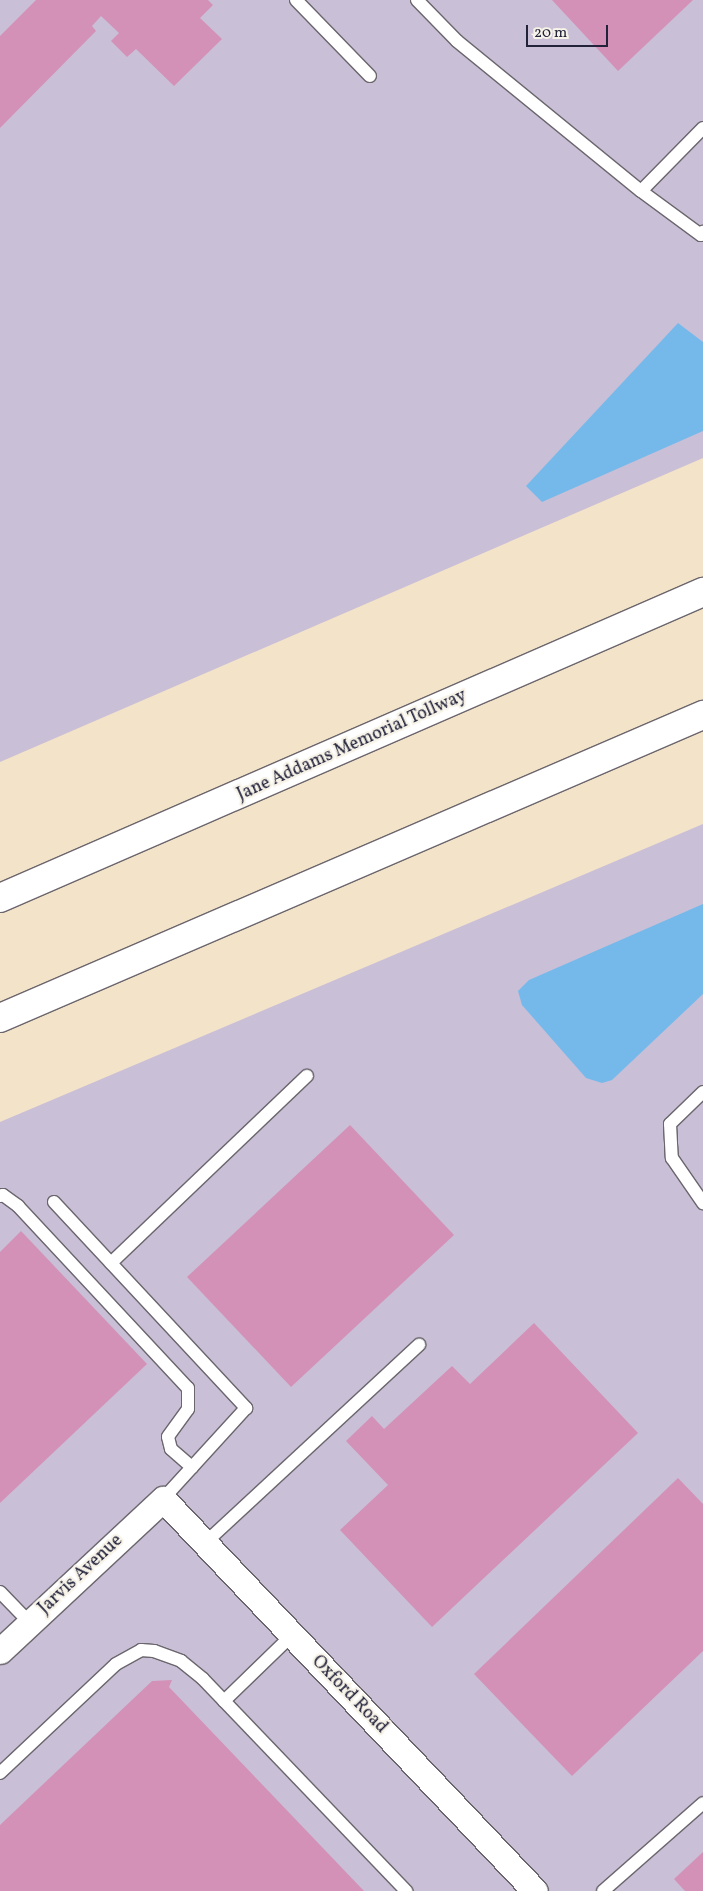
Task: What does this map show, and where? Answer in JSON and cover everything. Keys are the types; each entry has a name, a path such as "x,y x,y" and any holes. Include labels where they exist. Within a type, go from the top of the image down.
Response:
{"highway":[{"name":"Jane Addams Memorial Tollway","path":"0,898 703,592"},
{"path":"0,1018 703,715"}],"street":[{"name":"Oxford Road","path":"163,1499 534,1891"},
{"name":"Jarvis Avenue","path":"0,1651 163,1499"}],"lane":[{"path":"296,0 370,76"},
{"path":"417,0 457,42 641,191 701,235 703,232"},
{"path":"641,191 703,128"},
{"path":"111,1264 307,1076"},
{"path":"703,1092 670,1124 672,1158 699,1189 703,1204"},
{"path":"0,1196 3,1195 18,1206 188,1388 188,1409 168,1437 171,1449 192,1467"},
{"path":"54,1202 246,1408 163,1499"},
{"path":"205,1543 419,1345"},
{"path":"0,1592 30,1623"},
{"path":"224,1701 292,1635"},
{"path":"0,1773 116,1664 141,1650 154,1650 180,1661 203,1679 406,1891"},
{"path":"603,1891 703,1803"}],"shaded area":[{"path":"0,0 703,0 703,458 0,762"},
{"path":"703,824 703,1891 0,1891 0,1122"}],"water":[{"path":"678,323 703,342 703,431 542,502 526,486"},
{"path":"703,904 703,994 612,1080 602,1083 586,1078 522,1005 518,991 529,980"}],"building":[{"path":"36,0 208,0 213,5 200,18 222,39 174,86 136,49 127,57 111,41 119,33 101,16 92,26 96,31 0,128 0,36"},
{"path":"552,0 693,0 618,71"},
{"path":"350,1125 454,1235 291,1387 187,1277"},
{"path":"21,1231 147,1364 0,1503 0,1252"},
{"path":"534,1323 638,1433 432,1627 340,1530 388,1485 346,1441 372,1416 384,1429 452,1366 470,1384"},
{"path":"678,1478 703,1504 703,1651 572,1776 474,1674"},
{"path":"172,1680 169,1687 364,1891 0,1891 0,1825 152,1681"},
{"path":"703,1852 703,1891 685,1891 674,1879"}]}
